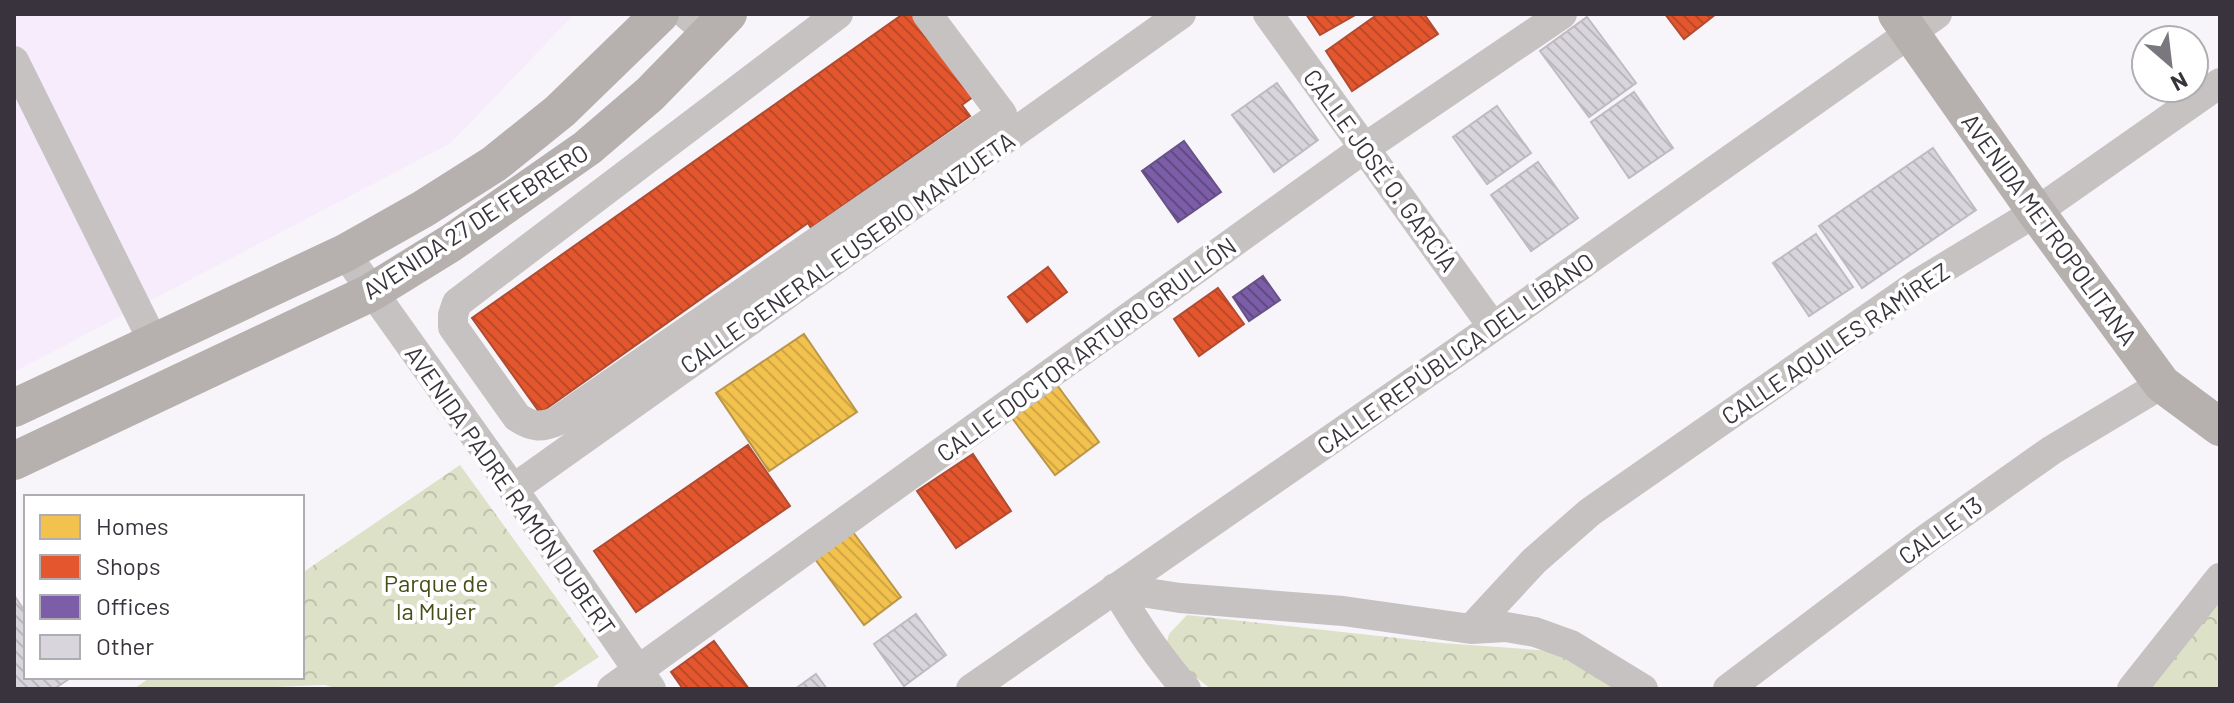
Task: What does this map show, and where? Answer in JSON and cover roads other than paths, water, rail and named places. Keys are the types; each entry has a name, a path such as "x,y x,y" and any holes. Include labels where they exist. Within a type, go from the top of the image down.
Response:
{"main road":[{"name":"AVENIDA 27 DE FEBRERO","path":"14,408 345,253 494,164 560,111 660,14"},
{"name":"AVENIDA METROPOLITANA","path":"1915,20 2036,212 2162,384 2220,427"},
{"name":"AVENIDA 27 DE FEBRERO","path":"14,461 370,293 485,220 587,148 650,94 708,21"}],"street":[{"path":"838,14 457,303 453,327 517,417 530,426 546,426 557,421 1002,114 927,14"},
{"name":"CALLE GENERAL EUSEBIO MANZUETA","path":"513,489 1181,14"},
{"name":"CALLE JOSÉ O. GARCÍA","path":"1268,14 1493,327"},
{"name":"CALLE DOCTOR ARTURO GRULLÓN","path":"612,689 645,680 1366,147 1562,14"},
{"name":"CALLE REPÚBLICA DEL LÍBANO","path":"971,689 1493,327 1915,20"},
{"path":"14,61 154,343"},
{"name":"CALLE AQUILES RAMÍREZ","path":"1471,629 1534,561 1590,512 1919,283 2036,212 2220,83"},
{"name":"AVENIDA PADRE RAMÓN DUBERT","path":"345,253 370,293 513,489 645,680"},
{"name":"CALLE 13","path":"1728,689 1929,537 2040,459 2162,384"},
{"path":"2132,689 2220,578"},
{"path":"1115,588 1180,598 1343,611 1471,629 1506,627 1535,632 1571,645 1643,689"},
{"path":"1115,588 1136,624 1186,689"}],"park label":[{"name":"Parque de la Mujer","path":"436,596"}]}
